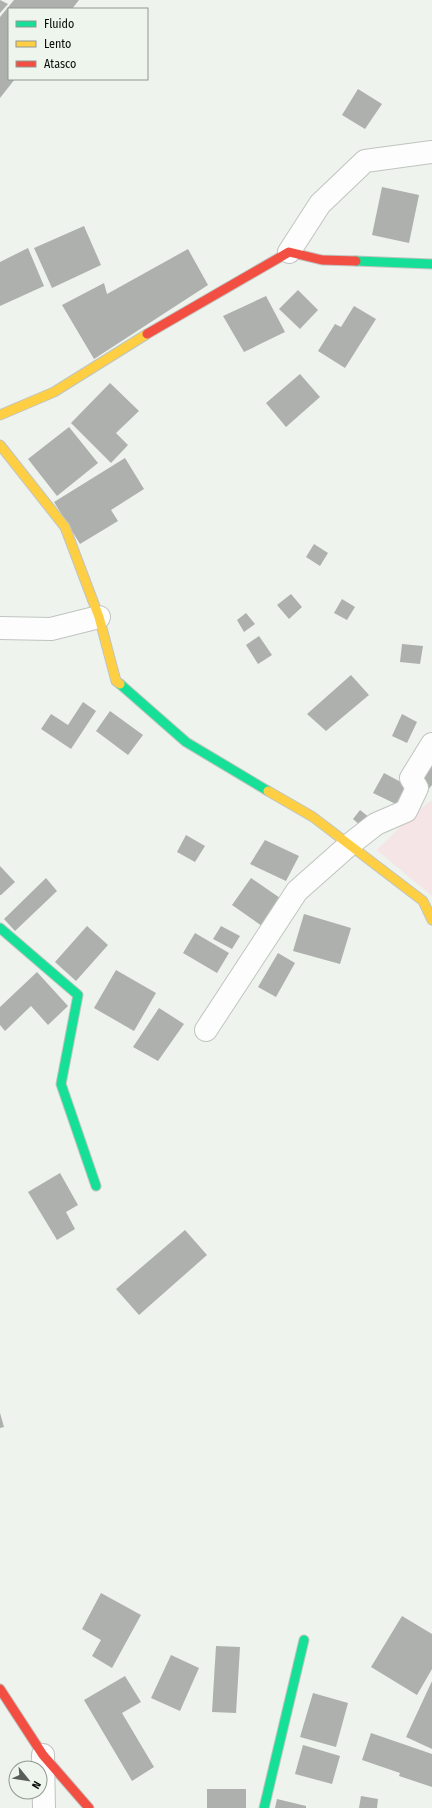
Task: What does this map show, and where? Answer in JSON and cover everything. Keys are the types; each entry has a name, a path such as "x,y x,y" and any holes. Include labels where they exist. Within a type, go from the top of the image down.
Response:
{"street":[{"path":"0,415 54,392 150,332 289,252 320,204 365,161 432,152"},
{"path":"289,252 322,260 432,264"},
{"path":"0,445 66,527 99,616 116,681 186,742 313,817 423,901 432,920"},
{"path":"0,628 50,629 99,616"},
{"path":"206,1030 297,891 349,845 376,824 406,811 417,788 411,778 432,744"},
{"path":"0,928 66,983 78,995 61,1084 96,1186"},
{"path":"264,1808 304,1640"},
{"path":"0,1690 43,1755 89,1808"},
{"path":"43,1755 44,1808"}],"shaded area":[{"path":"432,800 432,896 377,850 410,817"}],"building":[{"path":"0,0 8,4 0,13"},
{"path":"14,0 79,0 73,8 8,8 8,80 14,80 0,98 0,17"},
{"path":"358,89 382,104 365,129 342,115"},
{"path":"382,187 419,195 409,243 372,235"},
{"path":"84,226 101,265 52,288 34,248"},
{"path":"28,248 44,286 0,306 0,262"},
{"path":"188,249 208,285 94,359 62,305 104,283 107,294"},
{"path":"298,290 318,310 300,329 279,309"},
{"path":"266,296 285,332 244,352 223,316"},
{"path":"354,306 376,319 345,368 318,351 335,324 341,327"},
{"path":"300,374 320,397 286,427 266,403"},
{"path":"110,383 139,411 116,433 128,445 111,463 71,423"},
{"path":"69,427 98,463 57,496 28,459"},
{"path":"125,458 144,489 111,510 118,521 80,544 54,502"},
{"path":"314,544 328,553 320,566 306,557"},
{"path":"291,594 302,607 289,619 277,605"},
{"path":"342,599 355,607 347,620 334,613"},
{"path":"246,613 255,624 244,632 237,620"},
{"path":"259,636 272,655 258,664 246,645"},
{"path":"402,644 423,646 420,664 400,662"},
{"path":"351,675 369,695 326,731 307,714"},
{"path":"83,702 96,711 71,749 41,729 51,714 68,725"},
{"path":"110,711 143,735 128,755 96,731"},
{"path":"402,714 417,722 407,743 392,736"},
{"path":"432,753 432,785 428,790 413,777"},
{"path":"384,773 412,788 402,807 373,793"},
{"path":"360,810 370,818 362,827 353,819"},
{"path":"186,835 205,846 195,862 177,852"},
{"path":"265,840 299,856 286,881 250,864"},
{"path":"0,866 15,882 1,895 0,895"},
{"path":"46,878 57,891 15,931 4,919"},
{"path":"251,878 280,898 262,926 232,905"},
{"path":"304,914 351,928 340,964 293,951"},
{"path":"87,926 108,945 76,981 55,962"},
{"path":"221,926 240,936 232,949 213,939"},
{"path":"195,933 229,953 217,973 183,953"},
{"path":"278,953 295,963 276,997 258,987"},
{"path":"116,970 156,993 134,1031 94,1008"},
{"path":"37,972 68,1006 48,1025 31,1006 5,1031 0,1025 0,1007"},
{"path":"159,1008 184,1024 158,1061 133,1047"},
{"path":"60,1173 78,1205 66,1212 75,1229 57,1240 28,1192"},
{"path":"185,1230 207,1255 139,1315 116,1289"},
{"path":"0,1413 4,1427 0,1428"},
{"path":"101,1593 141,1615 112,1668 92,1656 101,1640 82,1629"},
{"path":"402,1616 432,1634 432,1669 417,1695 371,1667"},
{"path":"216,1646 240,1647 236,1713 212,1712"},
{"path":"171,1655 199,1668 180,1711 151,1698"},
{"path":"125,1676 141,1702 122,1713 154,1767 132,1781 84,1700"},
{"path":"432,1681 432,1749 406,1737"},
{"path":"313,1693 348,1703 336,1747 300,1737"},
{"path":"371,1733 432,1754 432,1787 399,1776 400,1773 362,1760"},
{"path":"303,1745 340,1756 332,1784 295,1774"},
{"path":"207,1789 246,1789 246,1808 207,1808"},
{"path":"361,1796 378,1799 377,1808 359,1808"},
{"path":"277,1799 306,1806 306,1808 275,1808"}],"traffic: fast":[{"path":"356,261 432,264"},
{"path":"120,684 186,742 268,791"},
{"path":"0,928 78,995 61,1084 96,1186"},
{"path":"264,1808 304,1640"}],"traffic: slow":[{"path":"0,415 54,392 147,334"},
{"path":"0,445 65,527 99,617 116,681 120,684"},
{"path":"268,791 313,817 423,901 432,920"}],"traffic: jam":[{"path":"147,334 289,252 322,260 356,261"},
{"path":"0,1689 43,1755 89,1808"}]}
